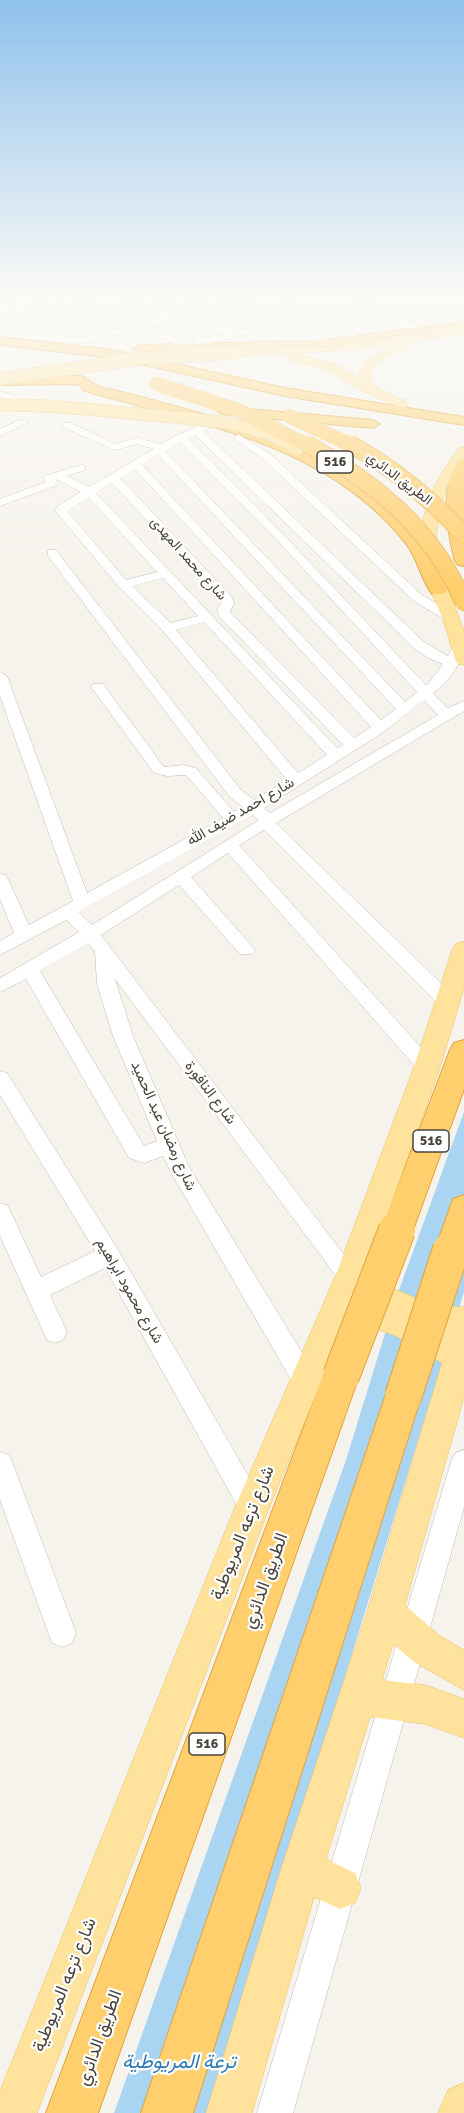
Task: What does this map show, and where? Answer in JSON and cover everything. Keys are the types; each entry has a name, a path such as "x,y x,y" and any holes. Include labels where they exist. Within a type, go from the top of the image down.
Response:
{"highway":[{"path":"107,393 217,422 294,452 361,492 386,513 412,542 425,561 438,590"},
{"path":"137,393 193,405 217,414 259,422 418,428 462,423"},
{"name":"الطريق الدائري","path":"191,393 257,417 311,446 351,473 404,514 426,537 441,555 464,603"},
{"name":"الطريق الدائري","path":"210,393 248,401 325,431 363,452 431,503 464,535"},
{"path":"266,393 285,401 414,420 419,422 418,428"},
{"path":"288,393 462,423"},
{"path":"295,393 400,404 462,423"},
{"path":"464,464 456,479 454,495 464,560"},
{"name":"الطريق الدائري","path":"72,2113 337,1387 446,1058"},
{"path":"167,2113 464,1208"}],"main road":[{"path":"376,393 400,404"},
{"path":"0,407 64,407 236,425 282,438 326,464 351,473"},
{"path":"458,657 450,616 438,590 428,552 428,530 438,492 453,463 464,451"},
{"name":"شارع ترعه المريوطية","path":"14,2113 252,1507 446,1058 448,1004 464,950"},
{"path":"350,1277 362,1290 435,1320 464,1321"},
{"path":"229,2113 302,1869 385,1612 461,1350 445,1346 430,1337 362,1310 334,1313"},
{"path":"385,1612 412,1638 464,1671"},
{"path":"357,1698 394,1698 432,1706 464,1719"},
{"path":"302,1869 340,1888"},
{"path":"461,2113 464,2106"}],"street":[{"path":"0,394 15,399 0,407"},
{"path":"0,433 24,422"},
{"path":"217,422 181,437 113,477 62,508 63,515 123,584 168,628 296,780"},
{"path":"67,425 114,447 137,441 160,449 263,539 426,693 446,715"},
{"path":"196,430 419,645 433,655 458,657"},
{"path":"181,437 263,539 270,588 305,630 404,709"},
{"path":"239,438 266,456 418,598 450,616"},
{"path":"136,464 270,588 380,728"},
{"path":"0,503 52,484 48,479 81,468"},
{"path":"57,475 89,492 335,755"},
{"name":"شارع محمد المهدى","path":"113,477 225,596 228,603 223,610 224,613 352,745"},
{"path":"52,553 235,793 268,821 448,1004"},
{"path":"123,584 165,574"},
{"path":"168,628 208,617"},
{"path":"261,652 305,630"},
{"name":"شارع احمد ضيف الله","path":"0,949 253,808 380,728 426,693 458,657"},
{"path":"0,676 74,907"},
{"path":"98,687 159,770 163,772 183,769 191,771 232,819"},
{"name":"شارع احمد ضيف الله","path":"0,986 132,909 229,844 464,705"},
{"path":"229,844 446,1058"},
{"path":"180,875 246,950"},
{"path":"0,879 24,935"},
{"name":"شارع النافورة","path":"74,907 104,953 350,1277"},
{"name":"شارع رمضان عبد الحميد","path":"104,953 106,984 112,1005 186,1182 306,1382"},
{"path":"30,969 136,1152 144,1155 170,1144"},
{"name":"شارع محمود ابراهيم","path":"0,1078 109,1255 252,1507"},
{"path":"0,1212 55,1332"},
{"path":"36,1291 109,1255"},
{"path":"275,2113 464,1462"},
{"path":"0,1464 62,1633"}],"water":[{"name":"ترعة المريوطية","path":"464,1112 464,1292 210,2113 114,2113 346,1460 395,1301"}]}
